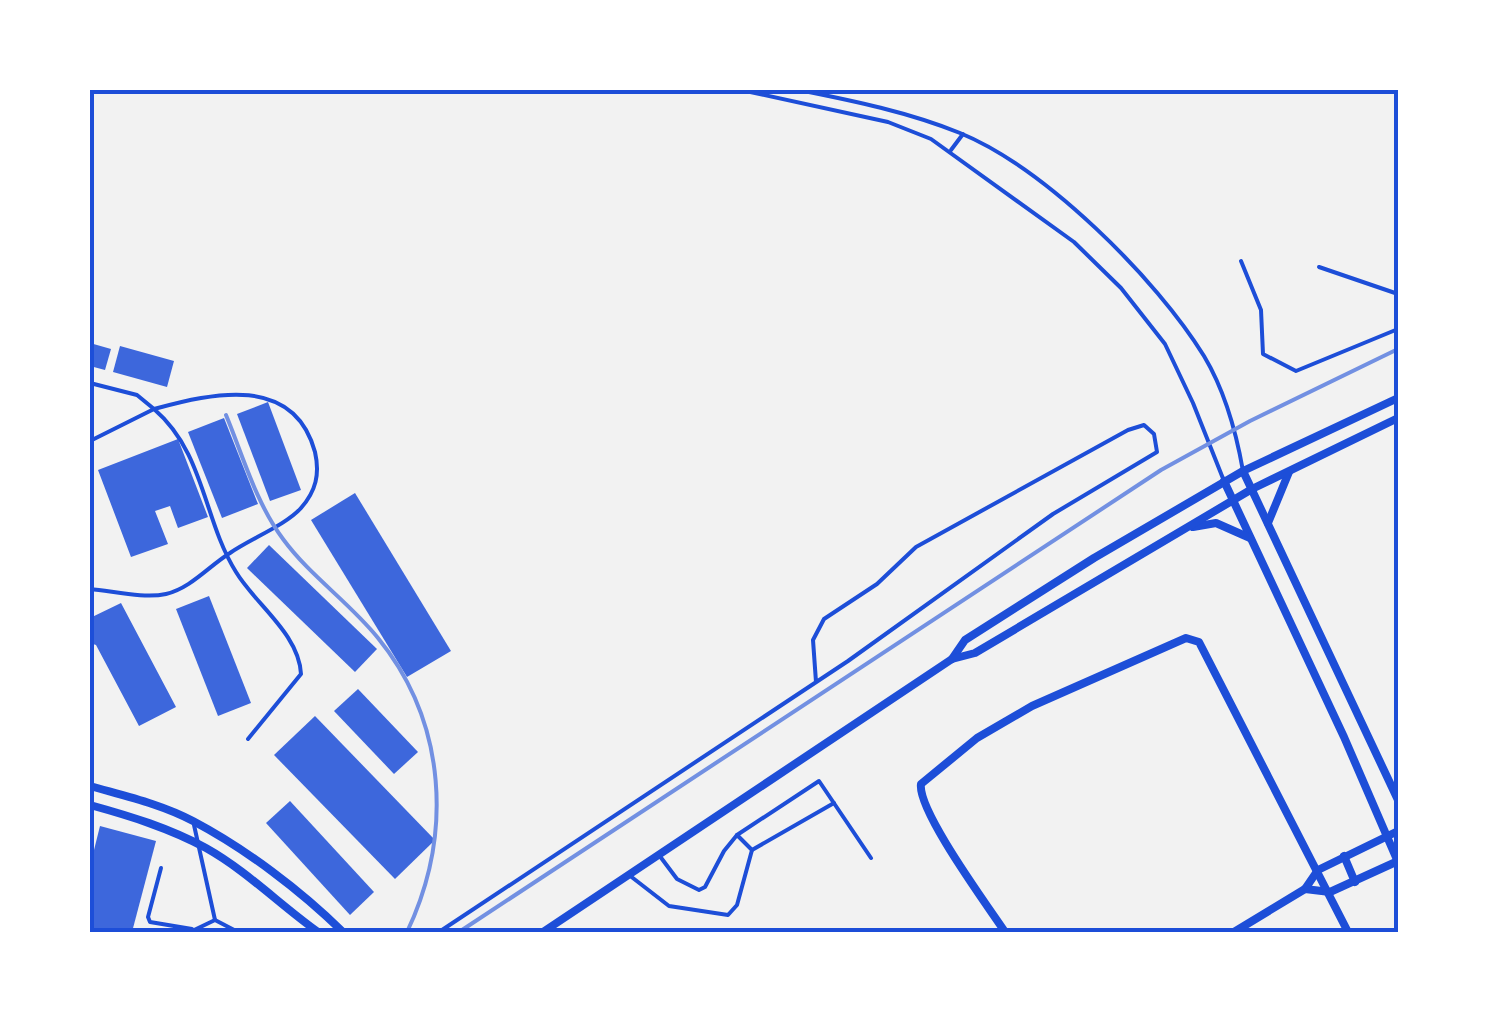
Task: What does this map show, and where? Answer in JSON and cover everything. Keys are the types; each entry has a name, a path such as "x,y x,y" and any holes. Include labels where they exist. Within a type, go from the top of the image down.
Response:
{"street":[{"path":"544,932 952,658 965,640 1094,558 1243,471 1398,398"},
{"path":"952,658 975,653 1252,489 1398,418"},
{"path":"1268,523 1290,470"},
{"path":"1243,471 1398,800"},
{"path":"1224,481 1398,862 1330,892 1305,889"},
{"path":"1179,531 1208,522 1252,539"},
{"path":"1005,932 932,819 919,795 921,784 977,738 1032,706 1186,638 1200,642 1348,932"},
{"path":"1344,737 1365,729"},
{"path":"90,786 194,821 266,868 343,932"},
{"path":"90,805 158,826 196,844 249,876 318,932"},
{"path":"1234,932 1305,889 1318,870 1398,830"},
{"path":"1344,856 1356,882"}],"lane":[{"path":"741,90 888,122 931,140 1074,242 1121,288 1165,344 1194,403 1224,481"},
{"path":"799,90 890,108 963,134 1045,184 1134,267 1204,357 1232,418 1243,471"},
{"path":"950,152 963,134"},
{"path":"1241,260 1261,310 1263,354 1296,371 1398,328"},
{"path":"1319,267 1398,294"},
{"path":"90,383 137,395 180,436 234,570 289,639 300,663 301,674 248,739"},
{"path":"90,441 154,409 192,399 262,396 282,403 310,432 320,471 312,493 298,511 228,554 184,587 164,595 90,589"},
{"path":"439,932 816,682 1006,546 1096,486 1157,452 1154,434 1144,425 1128,430 916,547 877,584 824,620 813,640 816,682"},
{"path":"658,855 676,880 699,890 705,887 737,835 819,781 872,858"},
{"path":"629,874 670,906 728,915 737,905 752,850 834,803"},
{"path":"194,821 196,844 216,920 238,932"},
{"path":"737,835 752,850"},
{"path":"160,868 150,922 191,931 216,920"}],"building":[{"path":"90,343 111,349 105,370 90,366"},
{"path":"120,346 174,361 167,387 113,372"},
{"path":"268,402 301,490 270,501 237,414"},
{"path":"224,418 258,504 222,518 188,432"},
{"path":"178,439 208,517 178,528 170,506 155,511 168,544 131,557 98,470"},
{"path":"355,493 451,651 407,677 311,520"},
{"path":"269,545 377,649 355,672 247,568"},
{"path":"209,596 251,703 218,716 176,609"},
{"path":"121,603 176,707 139,726 96,645 90,643 90,618"},
{"path":"358,689 418,752 394,774 334,711"},
{"path":"315,716 435,840 395,879 274,755"},
{"path":"290,801 374,892 350,915 266,823"},
{"path":"100,826 156,841 132,932 90,932 90,866"}],"railway":[{"path":"459,932 1161,470 1250,421 1398,349"},
{"path":"226,415 273,525 305,565 378,638 401,671 418,706 430,743 436,819 432,857 407,932"}]}
